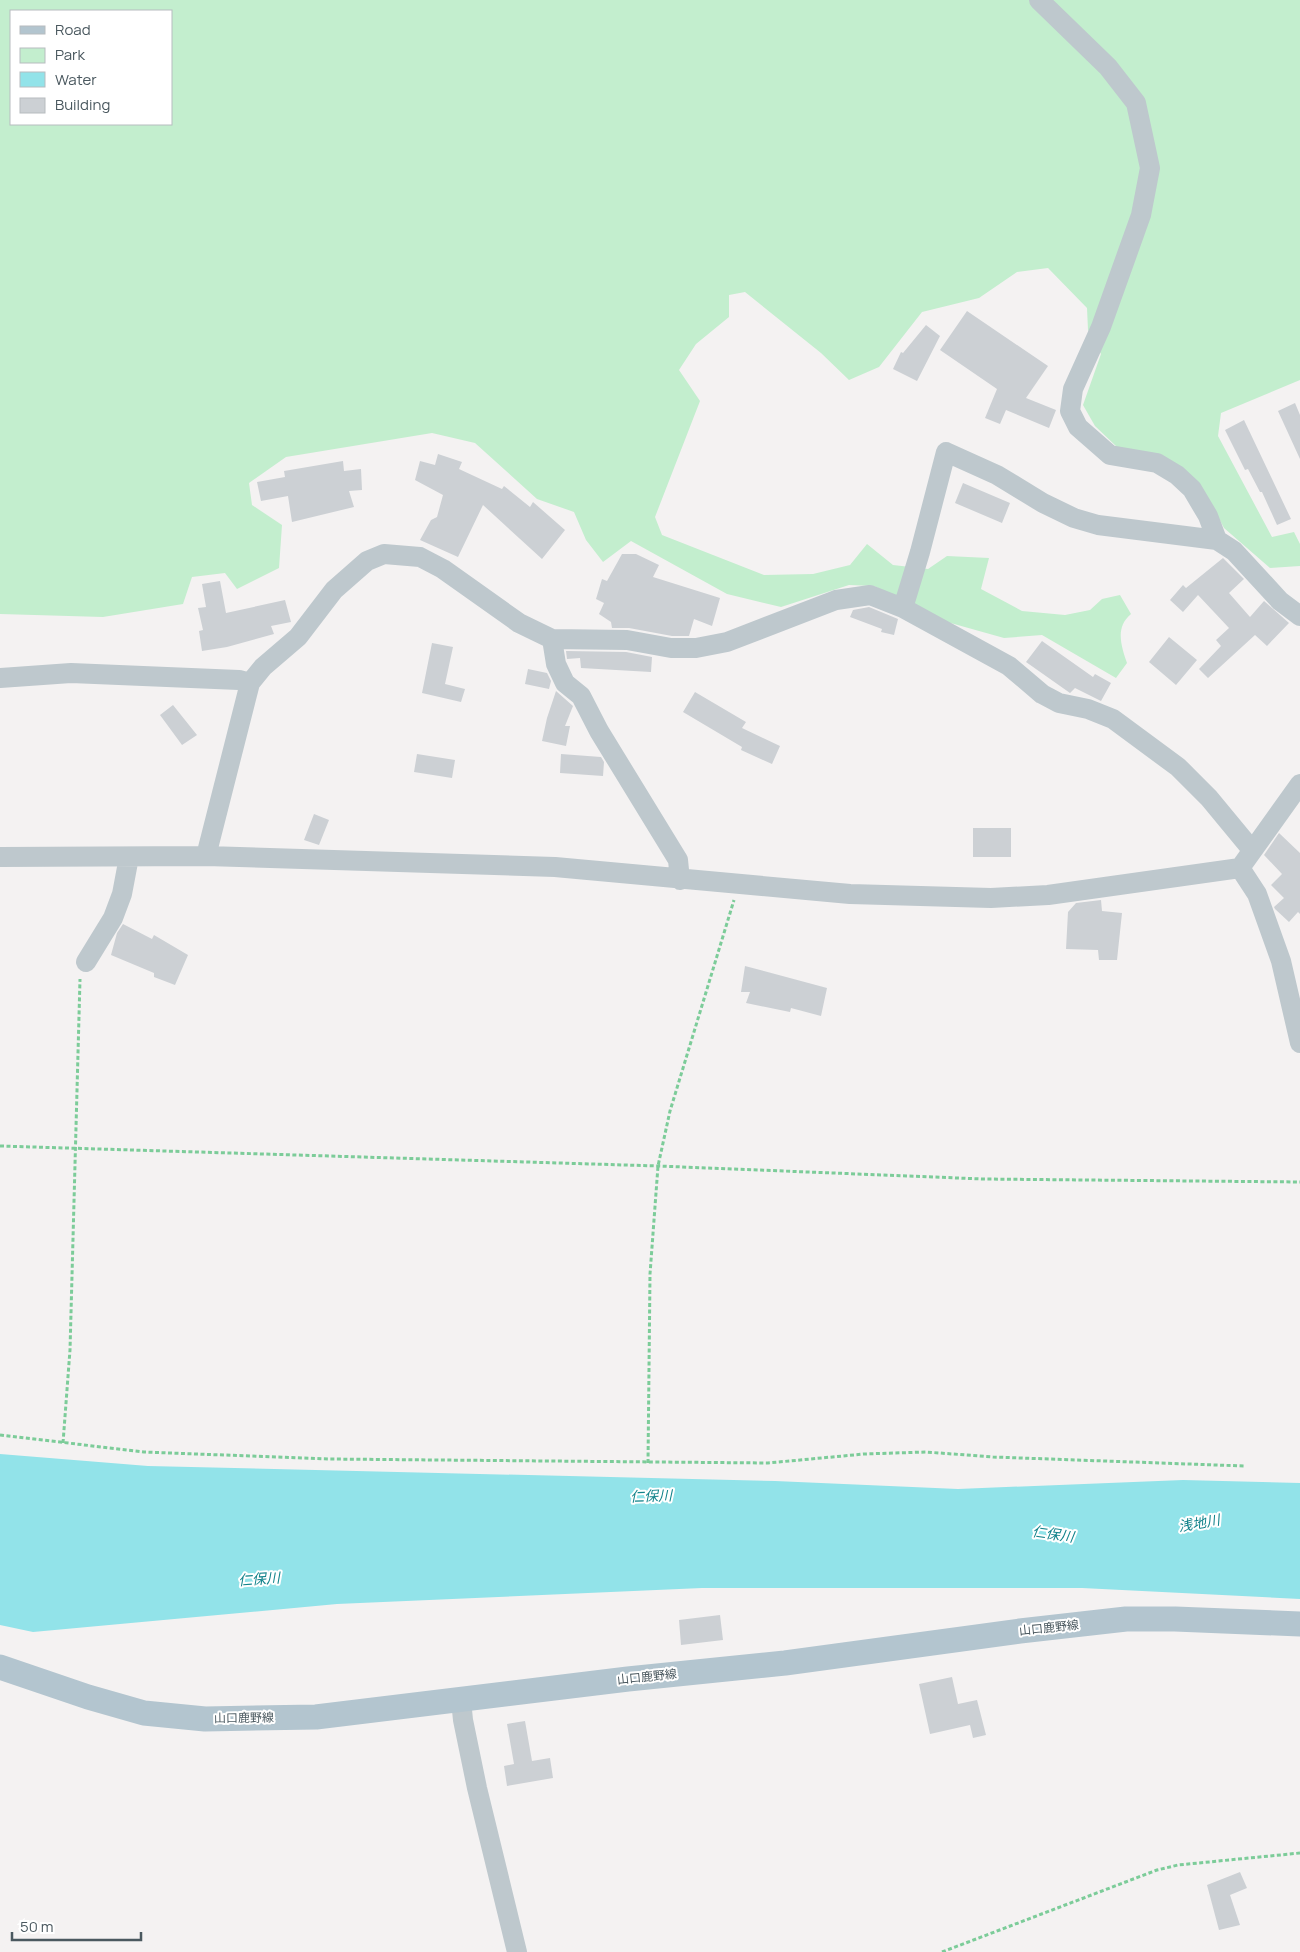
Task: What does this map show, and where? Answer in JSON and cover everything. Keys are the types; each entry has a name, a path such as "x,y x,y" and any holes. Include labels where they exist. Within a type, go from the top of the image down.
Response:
{"main road":[{"name":"山口鹿野線","path":"0,1667 88,1697 144,1713 205,1719 316,1717 628,1679 785,1663 1020,1630 1126,1619 1300,1624"}],"street":[{"path":"1039,0 1108,67 1136,103 1150,168 1141,215 1102,327 1073,388 1070,411 1078,427 1110,454 1157,463 1177,475 1192,489 1208,516 1217,540"},
{"path":"903,608 920,552 946,452 998,475 1043,503 1074,518 1098,525 1217,540 1234,551 1280,601 1300,616"},
{"path":"206,856 250,683 263,667 298,637 334,590 367,561 384,554 420,557 443,569 519,623 552,639 627,640 671,648 696,648 727,642 836,600 870,595 903,608 1009,666 1042,694 1059,703 1088,709 1113,719 1178,767 1210,798 1252,850"},
{"path":"552,639 556,664 565,683 582,696 599,731 678,860 680,880"},
{"path":"0,678 71,673 238,680 250,683"},
{"path":"0,857 206,856 555,867 680,880 850,894 991,898 1048,895 1240,868 1300,784"},
{"path":"86,962 113,918 122,894 129,857"},
{"path":"1240,868 1257,894 1281,960 1300,1043"},
{"path":"461,1700 463,1720 477,1788 517,1952"}],"path":[{"path":"648,1463 650,1274 658,1166 670,1111 738,885"},
{"path":"63,1443 70,1350 80,977 86,962"},
{"path":"0,1146 658,1166 983,1179 1300,1182"},
{"path":"0,1435 144,1452 329,1459 768,1463 864,1454 926,1452 993,1457 1244,1466"},
{"path":"942,1952 1157,1870 1178,1865 1300,1853"}],"green space":[{"path":"0,0 1300,0 1300,380 1221,413 1218,436 1272,537 1294,532 1300,544 1300,566 1270,568 1224,528 1207,496 1117,447 1095,426 1083,405 1101,354 1088,330 1087,308 1048,268 1017,272 979,298 922,312 879,367 849,380 821,353 745,292 729,295 729,317 696,344 679,370 700,401 655,517 662,535 764,575 813,574 850,565 867,544 893,565 928,569 947,556 989,558 981,589 1022,611 1065,615 1090,610 1102,599 1120,595 1131,614 1126,619 1121,631 1121,643 1127,663 1116,678 1042,635 1004,638 947,622 874,586 849,585 781,607 727,594 631,541 603,562 586,540 574,512 537,499 475,443 432,433 286,457 249,483 252,505 282,525 279,568 237,589 225,573 192,577 183,604 103,617 0,614"}],"water":[{"path":"0,1454 148,1466 775,1481 958,1489 1183,1480 1300,1483 1300,1599 1082,1588 702,1588 337,1604 33,1632 0,1625"}],"building":[{"path":"967,311 1048,366 1026,398 1056,410 1049,428 1006,410 1000,424 985,418 997,389 940,350"},
{"path":"926,325 940,336 917,381 893,369 901,352 903,353"},
{"path":"1295,403 1300,415 1300,459 1278,411"},
{"path":"1244,420 1291,519 1277,525 1262,492 1260,492 1248,469 1245,470 1225,430"},
{"path":"438,454 462,462 459,469 502,489 504,486 530,507 533,502 565,530 542,559 483,505 458,557 420,540 431,520 437,517 443,495 415,480 420,461 435,465"},
{"path":"343,461 344,471 361,469 362,490 349,491 354,507 292,522 288,496 261,501 257,482 285,477 284,471"},
{"path":"963,483 1010,503 1002,523 955,503"},
{"path":"622,554 636,554 659,565 653,577 720,598 712,626 694,619 689,636 672,636 629,628 612,628 611,622 599,614 604,603 596,599 602,579 607,581"},
{"path":"1223,558 1244,579 1229,593 1250,617 1264,601 1289,623 1267,646 1255,635 1208,678 1199,669 1221,646 1216,640 1229,628 1198,595 1183,612 1170,600 1183,585 1186,588"},
{"path":"220,581 226,613 285,600 291,622 271,626 274,634 227,647 202,651 199,631 203,630 198,608 206,607 202,584"},
{"path":"869,607 898,619 894,635 881,632 882,629 850,617 853,610"},
{"path":"1169,637 1197,660 1176,685 1149,662"},
{"path":"1042,641 1093,677 1095,674 1111,683 1101,701 1075,688 1070,693 1026,662"},
{"path":"432,643 453,647 445,684 465,689 461,702 422,693"},
{"path":"566,651 626,652 652,657 651,672 581,668 580,658 567,659"},
{"path":"528,669 547,673 551,681 549,689 525,684"},
{"path":"556,691 573,706 565,726 570,726 566,746 542,741"},
{"path":"695,692 746,722 742,728 780,746 772,764 741,750 742,747 683,712"},
{"path":"173,705 197,735 182,745 160,715"},
{"path":"417,754 455,760 452,778 414,772"},
{"path":"561,754 601,757 604,762 603,776 560,773"},
{"path":"314,814 329,820 319,845 304,840"},
{"path":"973,828 1011,828 1011,857 973,857"},
{"path":"1279,833 1300,853 1300,914 1298,912 1289,922 1274,907 1284,898 1271,885 1282,874 1264,855"},
{"path":"1101,900 1102,911 1122,913 1117,960 1099,960 1098,950 1066,949 1068,912 1076,903"},
{"path":"123,924 152,939 154,935 188,955 175,985 154,977 154,973 111,955 117,933"},
{"path":"745,966 827,988 821,1016 791,1008 790,1012 746,1003 750,992 741,992"},
{"path":"720,1615 723,1640 681,1645 679,1620"},
{"path":"952,1677 958,1704 977,1700 986,1735 973,1738 970,1725 930,1734 919,1684"},
{"path":"525,1721 532,1761 550,1758 553,1778 507,1786 504,1766 514,1764 507,1724"},
{"path":"1240,1872 1247,1888 1230,1895 1240,1925 1219,1930 1207,1885"}],"water label":[{"name":"仁保川","path":"651,1496"},
{"name":"浅地川","path":"1199,1523"},
{"name":"仁保川","path":"1053,1534"},
{"name":"仁保川","path":"259,1579"}]}
